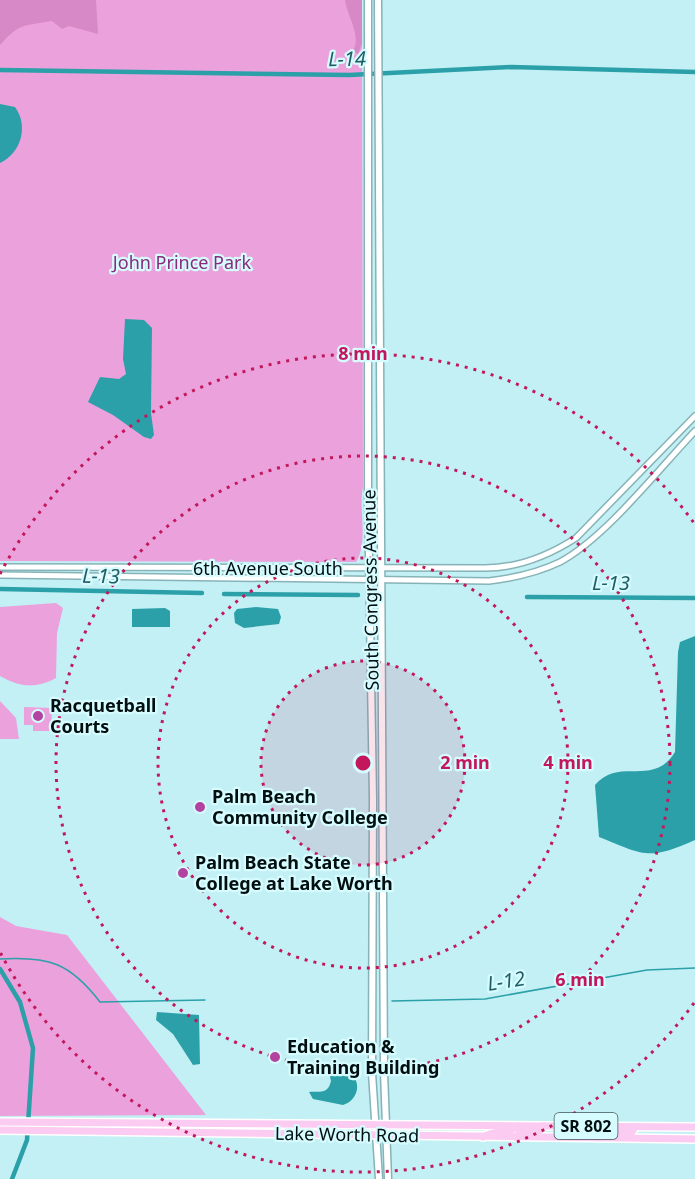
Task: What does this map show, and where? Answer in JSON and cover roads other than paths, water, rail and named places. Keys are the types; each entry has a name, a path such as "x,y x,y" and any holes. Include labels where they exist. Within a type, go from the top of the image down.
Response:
{"main road":[{"name":"South Congress Avenue","path":"368,0 372,1073 379,1179"},
{"name":"South Congress Avenue","path":"378,0 379,352 388,1179"},
{"path":"370,315 379,335"},
{"path":"370,334 379,352"},
{"name":"Lake Worth Road","path":"0,1122 695,1127"},
{"path":"483,1137 491,1132 511,1132 519,1126"},
{"path":"515,1137 523,1131 539,1131 543,1126"},
{"path":"600,1138 607,1132 632,1132 635,1127"},
{"name":"Lake Worth Road","path":"0,1130 695,1139"}],"street":[{"name":"6th Avenue South","path":"0,567 383,569 497,568 521,564 554,551 576,538 695,416"},
{"name":"6th Avenue South","path":"0,575 501,580 538,571 560,561 601,531 695,431"}],"water":[{"path":"0,104 15,107 22,122 22,130 18,146 7,159 0,163"},
{"path":"125,319 144,320 152,328 151,413 154,435 151,439 144,437 113,415 88,402 100,377 119,379 126,374 123,359"},
{"path":"256,607 278,609 281,617 279,624 244,628 235,623 234,613 237,609"},
{"path":"165,608 170,611 170,627 132,627 132,609"},
{"path":"695,636 695,840 656,853 626,848 599,837 595,785 615,773 657,768 666,763 675,752 678,652 680,642"},
{"path":"157,1012 199,1015 200,1064 193,1065 173,1034 156,1020"},
{"path":"337,1065 354,1077 357,1086 355,1096 343,1105 313,1099 309,1092 323,1091 328,1088 331,1081 329,1073"}],"waterway":[{"name":"L-14","path":"0,70 349,75 511,67 695,72"},
{"name":"L-13","path":"0,589 202,593"},
{"name":"L-13","path":"224,594 358,595"},
{"name":"L-13","path":"527,597 695,598"},
{"name":"L-12","path":"0,959 32,959 57,965 79,978 100,1002 205,1000"},
{"name":"L-12","path":"392,1001 485,999 647,970 695,968"},
{"path":"0,969 20,1002 33,1048 27,1140 12,1179"}],"place":[{"name":"Racquetball Courts","path":"38,716"},
{"name":"Palm Beach Community College","path":"200,807"},
{"name":"Palm Beach State College at Lake Worth","path":"183,873"},
{"name":"Education & Training Building","path":"275,1057"}],"park label":[{"name":"John Prince Park","path":"182,263"}]}
